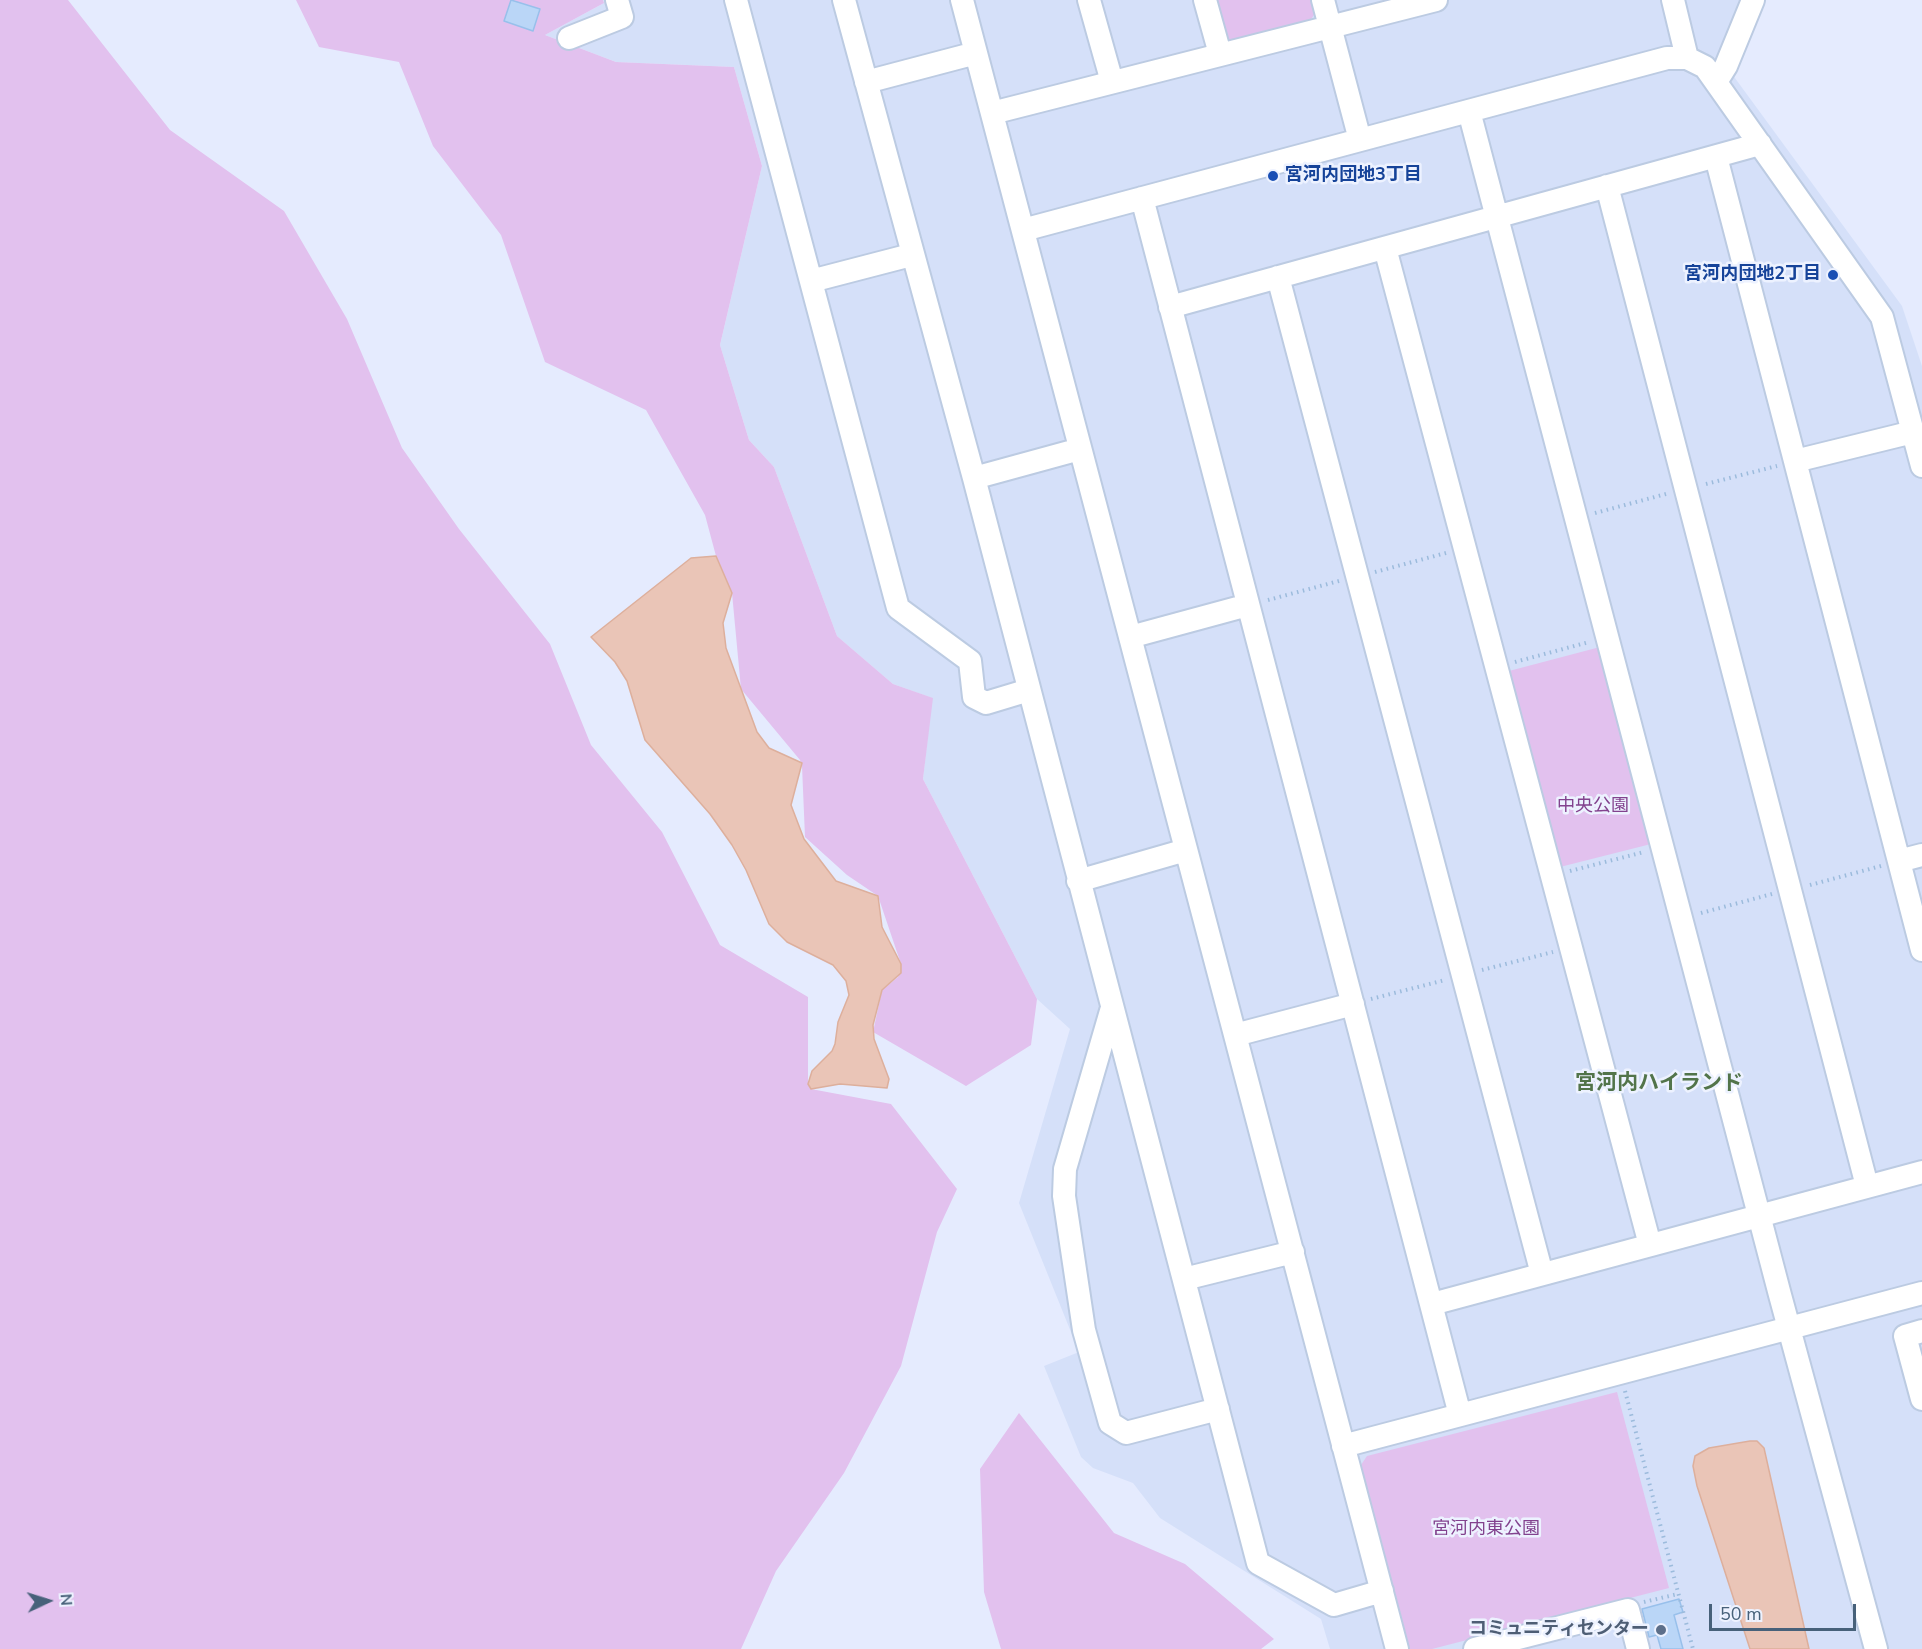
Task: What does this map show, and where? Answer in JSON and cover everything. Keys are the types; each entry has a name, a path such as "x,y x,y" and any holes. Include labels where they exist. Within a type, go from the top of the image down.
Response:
{"street":[{"path":"570,38 622,18 617,0"},
{"path":"736,0 898,608 970,661 974,697 986,703 1029,690"},
{"path":"844,0 911,255 974,478 1258,1563 1334,1605 1382,1591"},
{"path":"962,0 1397,1649"},
{"path":"1089,0 1112,82"},
{"path":"1205,0 1220,54"},
{"path":"1323,0 1360,140"},
{"path":"992,113 1436,0"},
{"path":"1673,0 1687,58"},
{"path":"1716,82 1726,66 1753,0"},
{"path":"866,82 976,53"},
{"path":"1023,230 1667,58 1687,58 1705,67 1882,316 1922,466"},
{"path":"1469,111 1759,1215 1876,1649"},
{"path":"1170,307 1760,144"},
{"path":"1716,157 1922,950"},
{"path":"1607,186 1867,1186"},
{"path":"1142,198 1461,1415"},
{"path":"1385,248 1650,1245"},
{"path":"811,281 911,255"},
{"path":"1278,277 1542,1274"},
{"path":"1795,461 1913,432"},
{"path":"974,478 1080,449"},
{"path":"1130,637 1248,605"},
{"path":"1078,881 1186,850"},
{"path":"1899,861 1922,855"},
{"path":"1235,1035 1353,1004"},
{"path":"1112,1011 1065,1169 1064,1196 1086,1341 1110,1423 1126,1433 1218,1409"},
{"path":"1431,1304 1922,1172"},
{"path":"1184,1279 1293,1252"},
{"path":"1343,1446 1922,1293"},
{"path":"1922,1331 1905,1336 1922,1399"},
{"path":"1475,1649 1524,1643 1628,1610 1638,1649"}],"path":[{"path":"1695,487 1795,461"},
{"path":"1576,518 1673,493"},
{"path":"1496,667 1607,638"},
{"path":"1552,876 1662,847"},
{"path":"1799,887 1899,861"},
{"path":"1681,918 1778,893"},
{"path":"1620,1372 1693,1649"},
{"path":"1628,1610 1635,1604 1678,1594"}],"shaded area":[{"name":"宮河内ハイランド","path":"603,0 1765,0 1732,74 1902,306 1922,366 1922,1649 1330,1649 1321,1619 1160,1518 1133,1483 1093,1468 1081,1457 1044,1366 1079,1352 1019,1203 1070,1029 1037,999 923,779 932,698 893,684 837,636 774,467 749,440 720,345 762,166 734,67 616,62 545,35 604,3"},
{"path":"716,556 732,593 723,623 726,648 757,732 769,748 802,763 791,805 804,839 836,881 878,896 882,927 901,964 901,973 882,990 873,1025 874,1039 889,1079 887,1088 840,1084 811,1089 808,1084 812,1071 832,1051 835,1044 838,1022 849,995 846,981 833,965 787,942 769,924 746,870 732,845 710,814 645,740 627,681 615,662 591,637 691,558"},
{"path":"1757,1441 1764,1448 1809,1649 1750,1649 1697,1486 1693,1466 1695,1456 1709,1448"}],"green space":[{"path":"0,0 68,0 170,130 284,211 347,319 402,448 459,529 550,644 591,745 662,832 720,945 808,997 808,1084 811,1089 891,1104 957,1189 937,1232 901,1366 844,1473 776,1571 741,1649 0,1649"},
{"path":"296,0 603,0 604,3 545,35 616,62 734,67 762,166 720,345 749,440 774,467 837,636 893,684 933,698 923,779 1037,999 1031,1045 966,1086 873,1032 882,990 898,977 901,964 878,896 847,875 805,837 802,766 800,760 741,689 732,593 716,556 705,515 646,410 545,362 501,235 433,146 399,62 319,47"},
{"path":"1213,0 1312,0 1316,12 1307,25 1234,43 1222,35"},
{"name":"中央公園","path":"1600,647 1651,844 1560,867 1509,671"},
{"name":"宮河内東公園","path":"1617,1392 1669,1588 1432,1649 1410,1649 1361,1465 1367,1456"},
{"path":"1019,1413 1114,1533 1185,1564 1274,1639 1261,1649 1001,1649 984,1592 980,1469"}],"building":[{"path":"511,0 540,9 533,31 504,21"},
{"name":"コミュニティセンター","path":"1679,1599 1683,1612 1674,1615 1683,1649 1661,1649 1657,1635 1649,1637 1642,1609"}],"place":[{"name":"宮河内団地3丁目","path":"1273,176"},
{"name":"宮河内団地2丁目","path":"1833,275"},
{"name":"コミュニティセンター","path":"1661,1630"}],"district":[{"name":"宮河内ハイランド","path":"1659,1084"}]}
